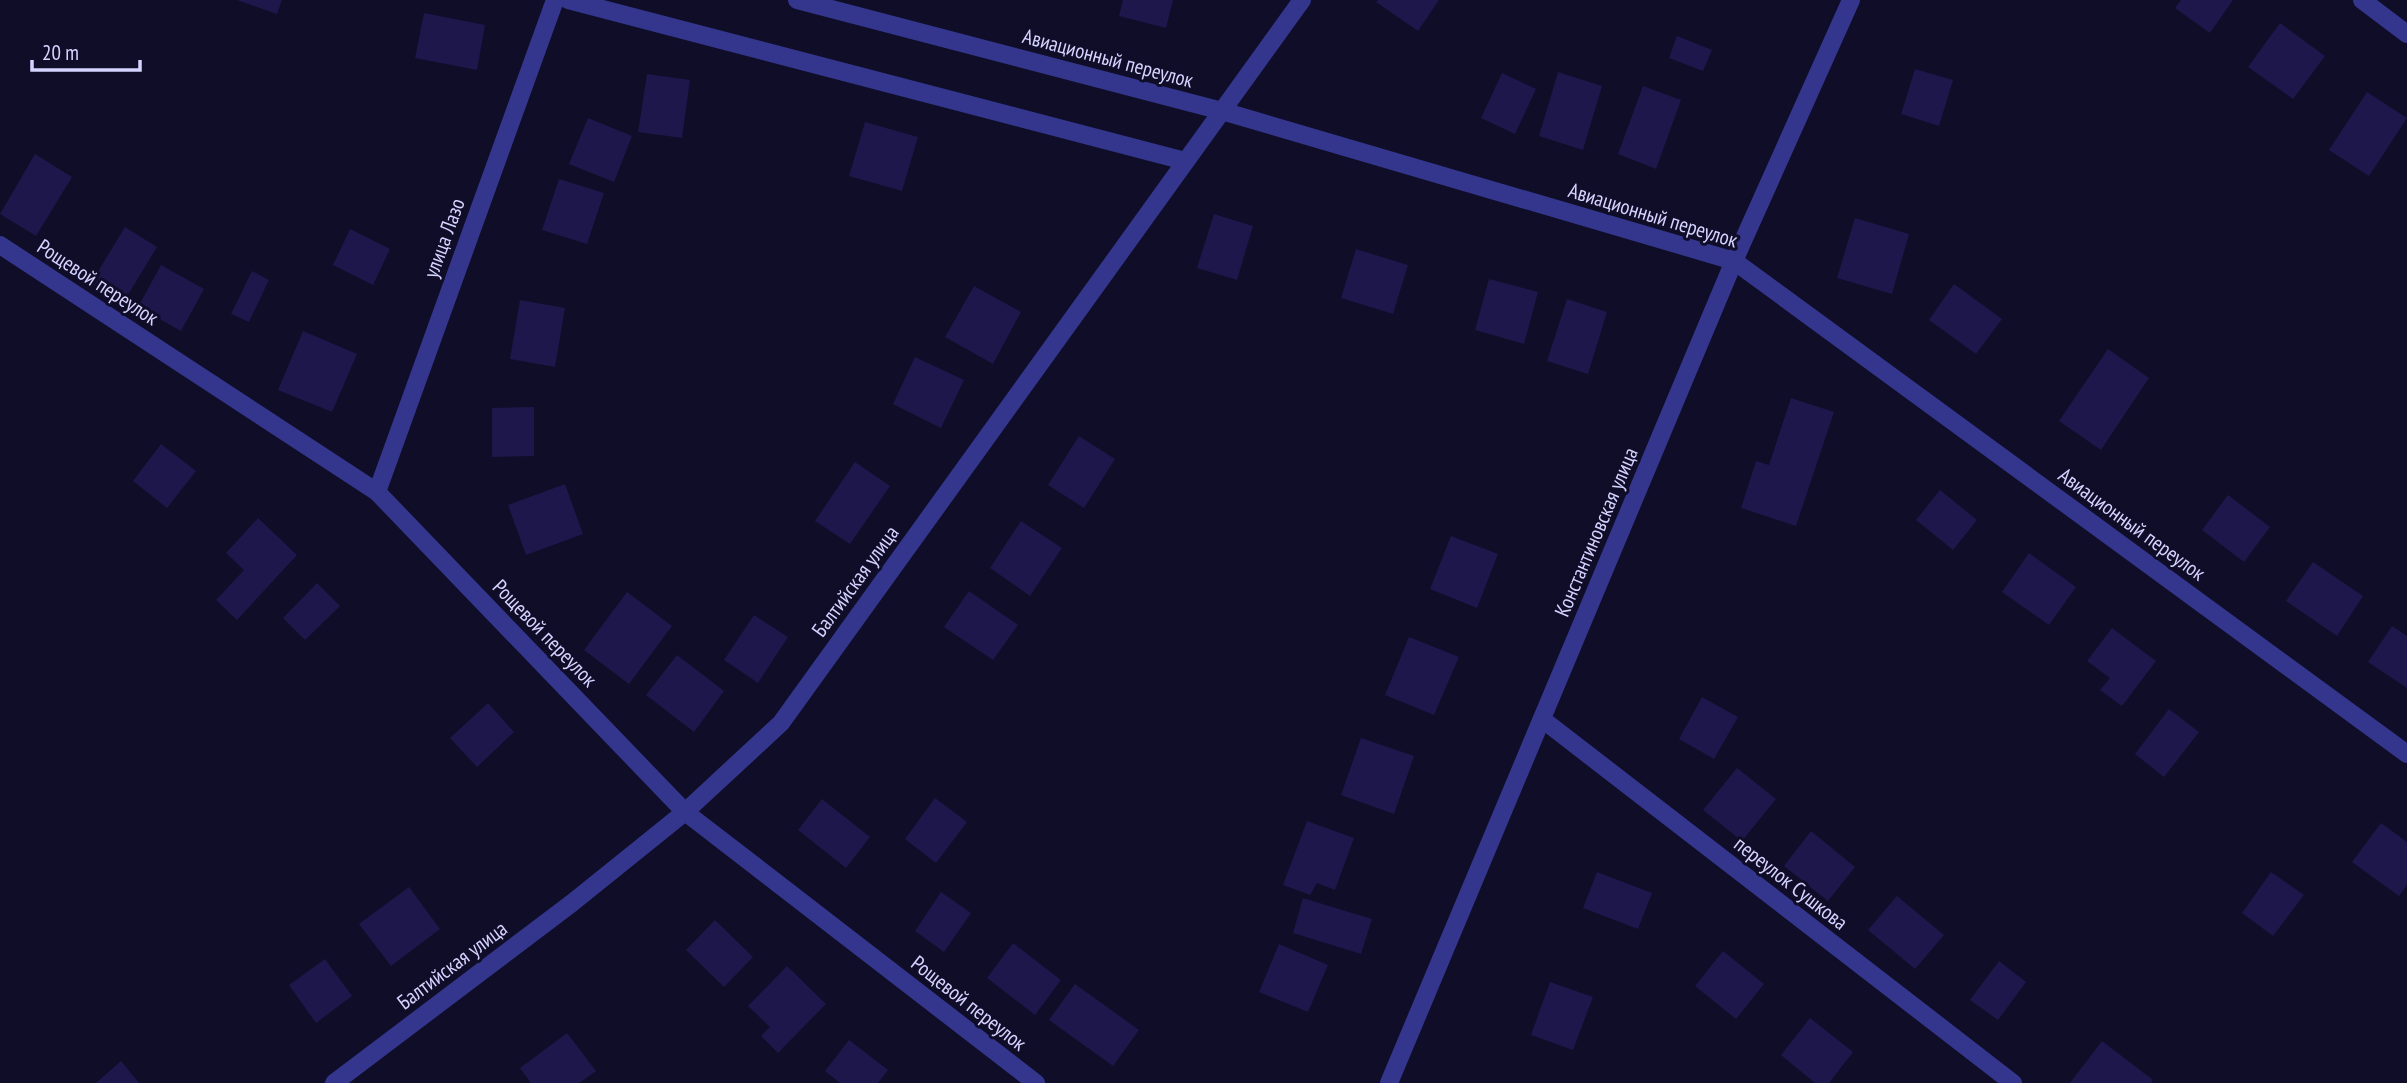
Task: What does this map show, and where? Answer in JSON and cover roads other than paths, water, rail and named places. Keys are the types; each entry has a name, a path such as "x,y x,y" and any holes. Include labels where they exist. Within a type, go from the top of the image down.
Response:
{"street":[{"name":"улица Лазо","path":"377,492 555,0"},
{"path":"568,0 1185,161"},
{"name":"Авиационный переулок","path":"797,0 1222,111 1734,261 2407,754"},
{"name":"Балтийская улица","path":"334,1083 572,903 685,812 781,723 1302,0"},
{"name":"Константиновская улица","path":"1389,1083 1734,261 1851,0"},
{"path":"2362,0 2407,34"},
{"name":"Рощевой переулок","path":"0,245 377,492 685,812 1036,1083"},
{"name":"переулок Сушкова","path":"1542,719 2013,1083"}]}
